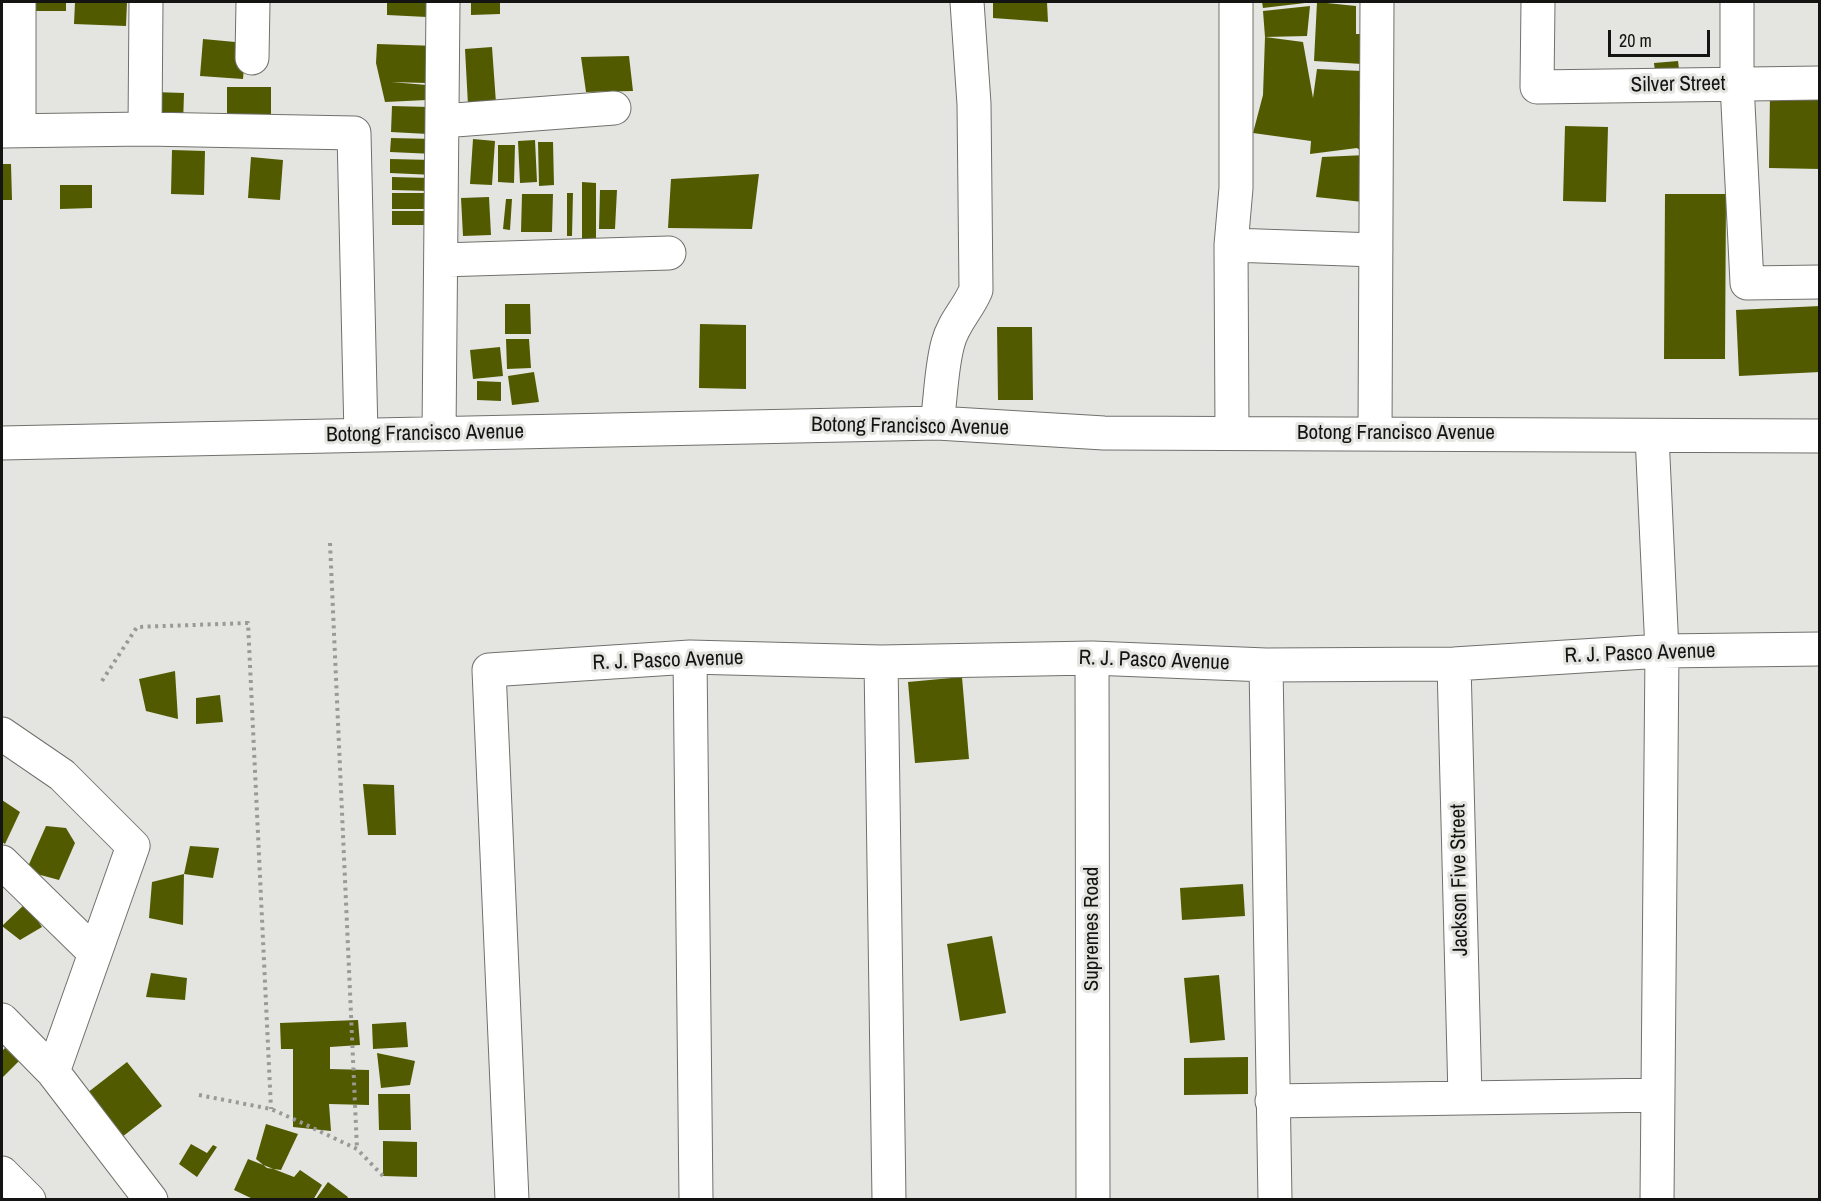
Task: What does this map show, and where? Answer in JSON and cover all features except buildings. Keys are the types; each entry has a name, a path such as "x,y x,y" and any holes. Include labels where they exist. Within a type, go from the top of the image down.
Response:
{"street":[{"path":"19,2 10,130 145,129 354,133 361,435"},
{"path":"145,129 146,2"},
{"path":"252,58 253,2"},
{"path":"439,433 443,2"},
{"path":"938,423 948,344 956,322 968,309 976,290 974,104 967,2"},
{"path":"1232,432 1231,245 1236,188 1236,2"},
{"path":"1375,432 1377,2"},
{"name":"Silver Street","path":"1538,2 1537,87 1820,83"},
{"path":"1737,2 1737,84 1747,283 1820,282"},
{"path":"442,121 614,108"},
{"path":"1231,245 1376,250"},
{"path":"441,260 669,253"},
{"name":"Botong Francisco Avenue","path":"2,443 938,423 1104,433 1375,432 1820,436"},
{"path":"1652,436 1662,651 1657,1200"},
{"name":"R. J. Pasco Avenue","path":"512,1200 489,670 690,657 881,662 1092,658 1266,665 1455,664 1662,651 1820,649"},
{"path":"690,657 696,1200"},
{"name":"Supremes Road","path":"1092,658 1093,1200"},
{"path":"881,662 889,1200"},
{"name":"Jackson Five Street","path":"1455,664 1465,1097"},
{"path":"1266,665 1275,1200"},
{"path":"2,734 62,775 133,846 53,1072"},
{"path":"2,862 95,953"},
{"path":"2,1020 53,1072 151,1200"},
{"path":"1272,1101 1658,1095"},
{"path":"2,1173 28,1200"}],"path":[{"path":"330,543 357,1149"},
{"path":"102,681 137,627 248,623 271,1109"},
{"path":"199,1095 271,1109 357,1149 383,1176"}]}
